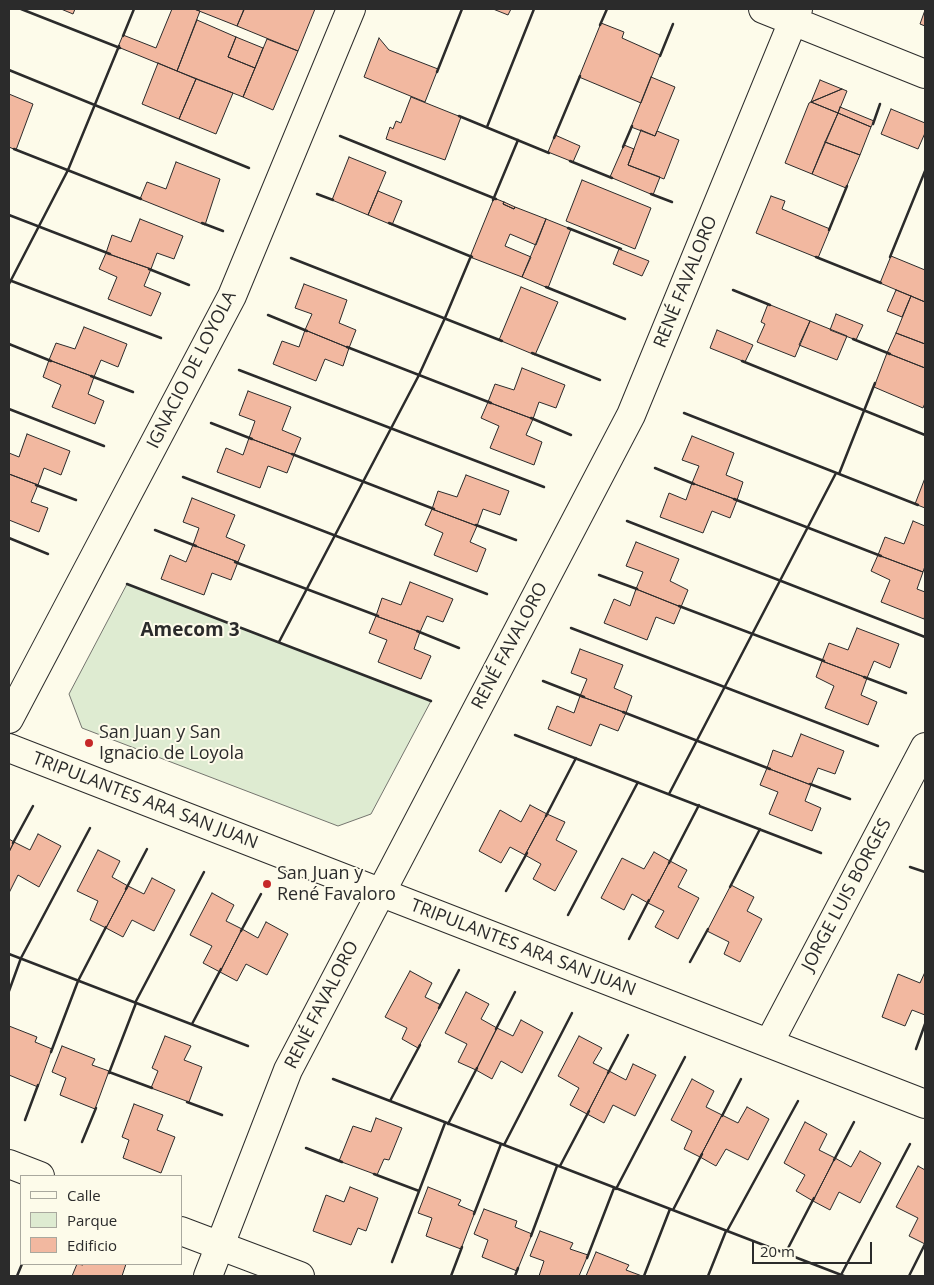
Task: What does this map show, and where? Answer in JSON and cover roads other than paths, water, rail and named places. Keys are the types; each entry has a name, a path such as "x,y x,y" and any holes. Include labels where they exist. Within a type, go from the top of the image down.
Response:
{"street":[{"name":"IGNACIO DE LOYOLA","path":"9,719 232,296 351,9"},
{"path":"763,9 795,15 925,74"},
{"name":"RENÉ FAVALORO","path":"208,1276 288,1070 631,415 795,15"},
{"name":"JORGE LUIS BORGES","path":"769,1043 925,747"},
{"name":"TRIPULANTES ARA SAN JUAN","path":"9,748 925,1104"},
{"path":"9,1164 37,1175"},
{"path":"182,1230 300,1276"}],"place":[{"name":"San Juan y San Ignacio de Loyola","path":"89,743"},
{"name":"San Juan y René Favaloro","path":"267,884"}],"district":[{"name":"Amecom 3","path":"190,631"}]}
